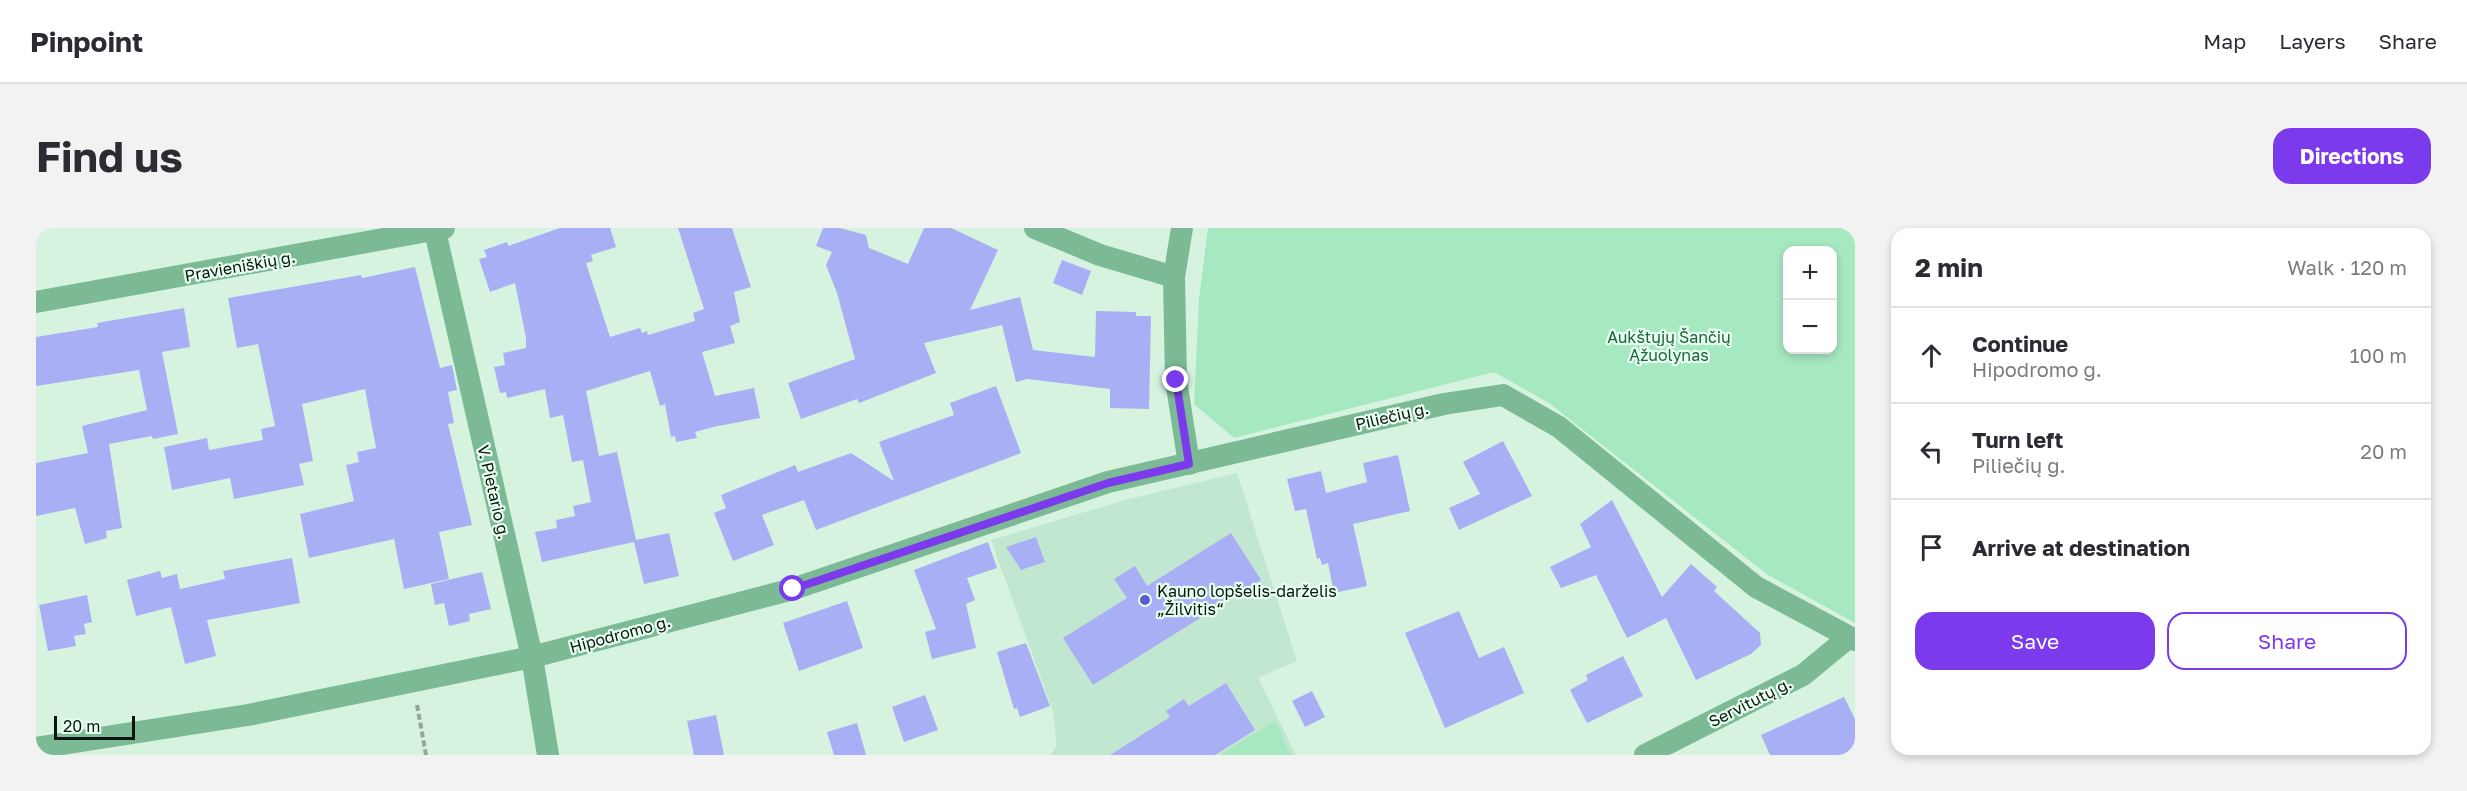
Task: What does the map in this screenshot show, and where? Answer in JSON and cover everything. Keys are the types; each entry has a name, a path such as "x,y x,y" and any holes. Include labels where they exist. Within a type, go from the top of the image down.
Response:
{"street":[{"path":"1035,228 1100,255 1174,277"},
{"path":"1182,228 1174,277 1176,380 1189,464"},
{"name":"Pravieniškių g.","path":"36,302 439,230"},
{"name":"V. Pietario g.","path":"439,230 532,657 549,755"},
{"name":"Piliečių g.","path":"1189,464 1444,404 1503,395 1559,427 1756,587 1851,639"},
{"name":"Hipodromo g.","path":"36,748 239,716 532,657 793,589 1108,483 1189,464"},
{"name":"Servitutų g.","path":"1645,755 1803,675 1851,639"}],"path":[{"path":"413,681 426,755"}],"shaded area":[{"name":"Kauno lopšelis-darželis „Žilvitis“","path":"1237,473 1297,661 1258,678 1296,755 1050,755 1057,746 1053,712 991,540 1125,500"}],"green space":[{"name":"Aukštųjų Šančių Ąžuolynas","path":"1208,228 1855,228 1855,623 1768,575 1549,403 1494,372 1234,438 1194,404 1199,299"},
{"path":"1275,721 1291,755 1220,755"}],"building":[{"path":"560,228 610,228 616,247 591,255 593,261 586,263 610,337 640,328 642,333 647,331 648,335 695,321 693,313 704,309 678,228 732,228 751,287 734,292 740,322 730,326 735,343 702,352 715,396 754,388 760,418 695,432 697,438 676,442 675,436 671,437 665,404 660,406 650,371 586,391 599,456 617,452 636,540 669,533 679,576 644,584 634,542 542,562 535,532 557,528 556,520 575,516 573,506 591,502 583,460 572,462 563,415 550,418 545,389 507,398 506,392 500,393 494,367 505,365 503,353 526,348 526,338 515,283 490,292 479,259 487,257 484,250 507,242 508,246"},
{"path":"823,228 840,228 866,235 869,248 908,264 924,228 951,228 998,250 970,310 1020,297 1033,350 1095,357 1096,311 1136,312 1136,316 1151,316 1149,409 1110,408 1110,389 1027,379 1016,382 1002,325 924,343 936,373 859,403 857,399 801,419 788,383 855,359 837,293 826,265 832,252 816,246"},
{"path":"1062,260 1091,271 1082,295 1053,283"},
{"path":"415,267 440,368 452,365 457,390 448,392 454,423 448,424 472,525 439,532 449,579 404,589 394,539 309,558 300,514 354,501 346,465 359,462 357,452 376,448 365,389 302,404 313,461 299,464 304,485 234,499 230,478 172,490 164,447 207,438 209,450 263,440 261,429 275,426 258,344 237,348 228,298 361,275 362,278"},
{"path":"184,308 190,347 162,352 178,434 109,444 122,528 106,531 107,538 85,544 75,508 36,516 36,463 88,453 82,426 147,410 139,370 36,386 36,337 98,327 97,323"},
{"path":"996,386 1021,453 816,530 804,500 762,515 774,545 733,561 714,513 726,508 721,495 795,465 798,472 851,453 894,481 879,442 954,415 950,403"},
{"path":"1503,441 1532,496 1459,530 1449,508 1480,494 1463,462"},
{"path":"1398,455 1410,511 1353,524 1367,586 1334,593 1328,563 1322,565 1320,558 1317,559 1306,509 1295,511 1287,479 1321,471 1326,493 1367,482 1363,463"},
{"path":"1612,500 1662,597 1691,564 1717,587 1714,591 1760,633 1761,645 1751,654 1696,680 1666,618 1627,638 1596,575 1561,588 1550,567 1591,547 1580,524"},
{"path":"1231,533 1261,580 1093,685 1063,638 1127,598 1114,579 1135,566 1147,586"},
{"path":"1036,537 1045,562 1021,570 1006,547"},
{"path":"988,542 997,568 967,578 975,600 966,604 976,648 932,659 925,632 936,629 914,570"},
{"path":"292,558 300,603 207,620 216,656 185,664 171,607 136,616 127,580 160,571 162,578 177,574 180,589 225,579 223,571"},
{"path":"482,572 491,609 469,614 470,621 449,626 444,603 435,605 431,584"},
{"path":"87,595 92,622 84,624 86,634 74,636 76,646 48,651 39,605"},
{"path":"847,601 863,648 799,671 783,623"},
{"path":"1459,611 1479,658 1504,647 1524,693 1445,728 1405,633"},
{"path":"1026,643 1050,706 1020,717 1017,708 1014,709 997,652"},
{"path":"1623,656 1643,696 1587,723 1570,690 1588,680 1586,675"},
{"path":"1226,683 1255,730 1215,755 1110,755 1170,717 1166,711 1184,699 1189,706"},
{"path":"1312,691 1325,717 1305,727 1292,701"},
{"path":"925,695 938,730 904,742 892,707"},
{"path":"1844,697 1855,719 1855,755 1770,755 1761,735"},
{"path":"716,715 724,755 694,755 687,721"},
{"path":"857,723 866,755 834,755 827,732"}],"place":[{"name":"Kauno lopšelis-darželis „Žilvitis“","path":"1145,600"}],"route":[{"path":"793,589 1108,483 1189,464 1176,380"}]}
